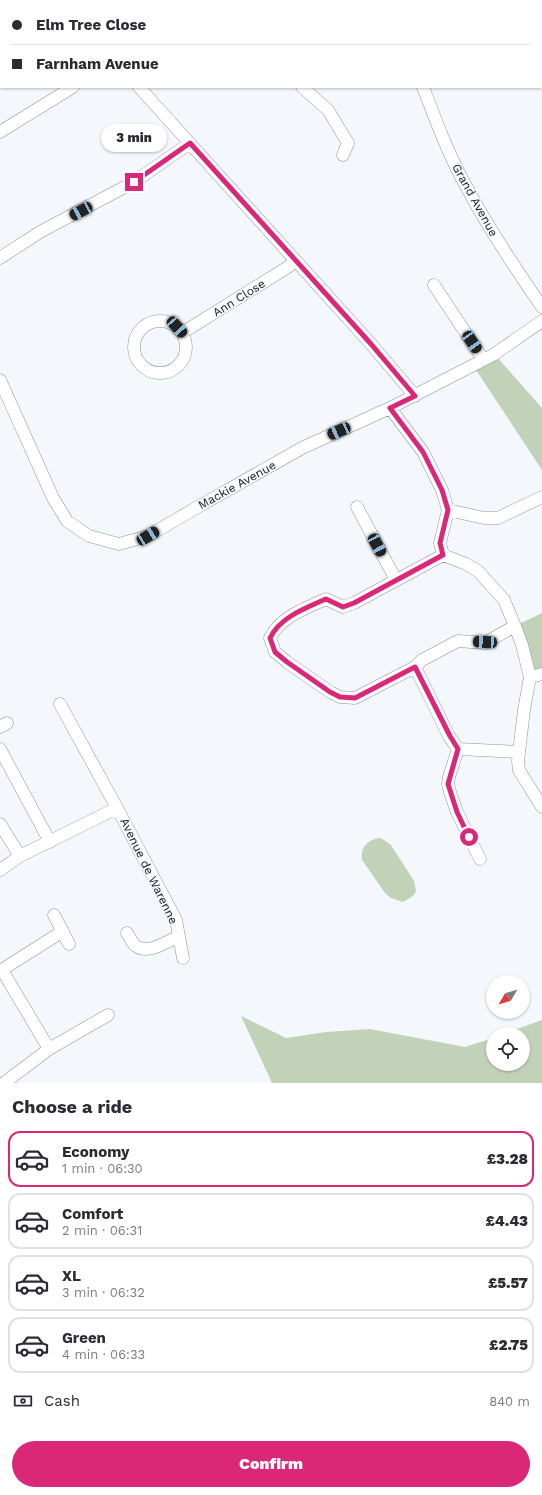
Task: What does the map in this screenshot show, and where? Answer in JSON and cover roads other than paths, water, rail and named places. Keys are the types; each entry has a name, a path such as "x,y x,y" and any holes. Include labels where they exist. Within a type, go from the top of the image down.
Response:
{"street":[{"path":"0,132 70,88"},
{"path":"140,88 371,344 415,396"},
{"path":"303,88 328,110 348,143 343,155"},
{"name":"Grand Avenue","path":"423,88 445,144 466,187 490,229 542,306"},
{"path":"0,258 40,232 134,182 190,143"},
{"name":"Ann Close","path":"182,333 288,267 295,261"},
{"path":"434,285 483,359"},
{"name":"Mackie Avenue","path":"0,380 53,498 67,521 89,536 119,544 148,536 302,448 415,396 493,355 542,320"},
{"path":"154,322 166,322 177,327 182,333 186,342 184,359 171,371 162,373 153,372 138,362 134,346 136,337 140,330 146,325 154,322"},
{"path":"390,408 423,452 442,490 448,510 440,543 443,555"},
{"path":"448,510 484,518 498,518 542,497"},
{"path":"358,507 396,580"},
{"path":"515,626 485,642 458,641 422,660 415,667 355,698 340,697 330,692 287,662 275,652 270,638 273,632 281,624 305,609 326,599 343,607 369,596 443,555 466,564 478,571 504,600 515,626 522,646 536,676 524,710 518,761 519,770 542,807"},
{"path":"415,667 458,749 448,784 457,812 480,859"},
{"name":"Avenue de Warenne","path":"60,704 118,808 176,920 183,958"},
{"path":"0,749 50,842"},
{"path":"458,749 519,752"},
{"name":"Avenue de Warenne","path":"0,870 20,856 118,808"},
{"path":"0,824 20,856"},
{"path":"54,915 69,944"},
{"path":"49,1049 1,970 63,930"},
{"path":"127,932 135,946 144,949 152,948 179,936"},
{"path":"4,1083 49,1049 108,1015"}]}
